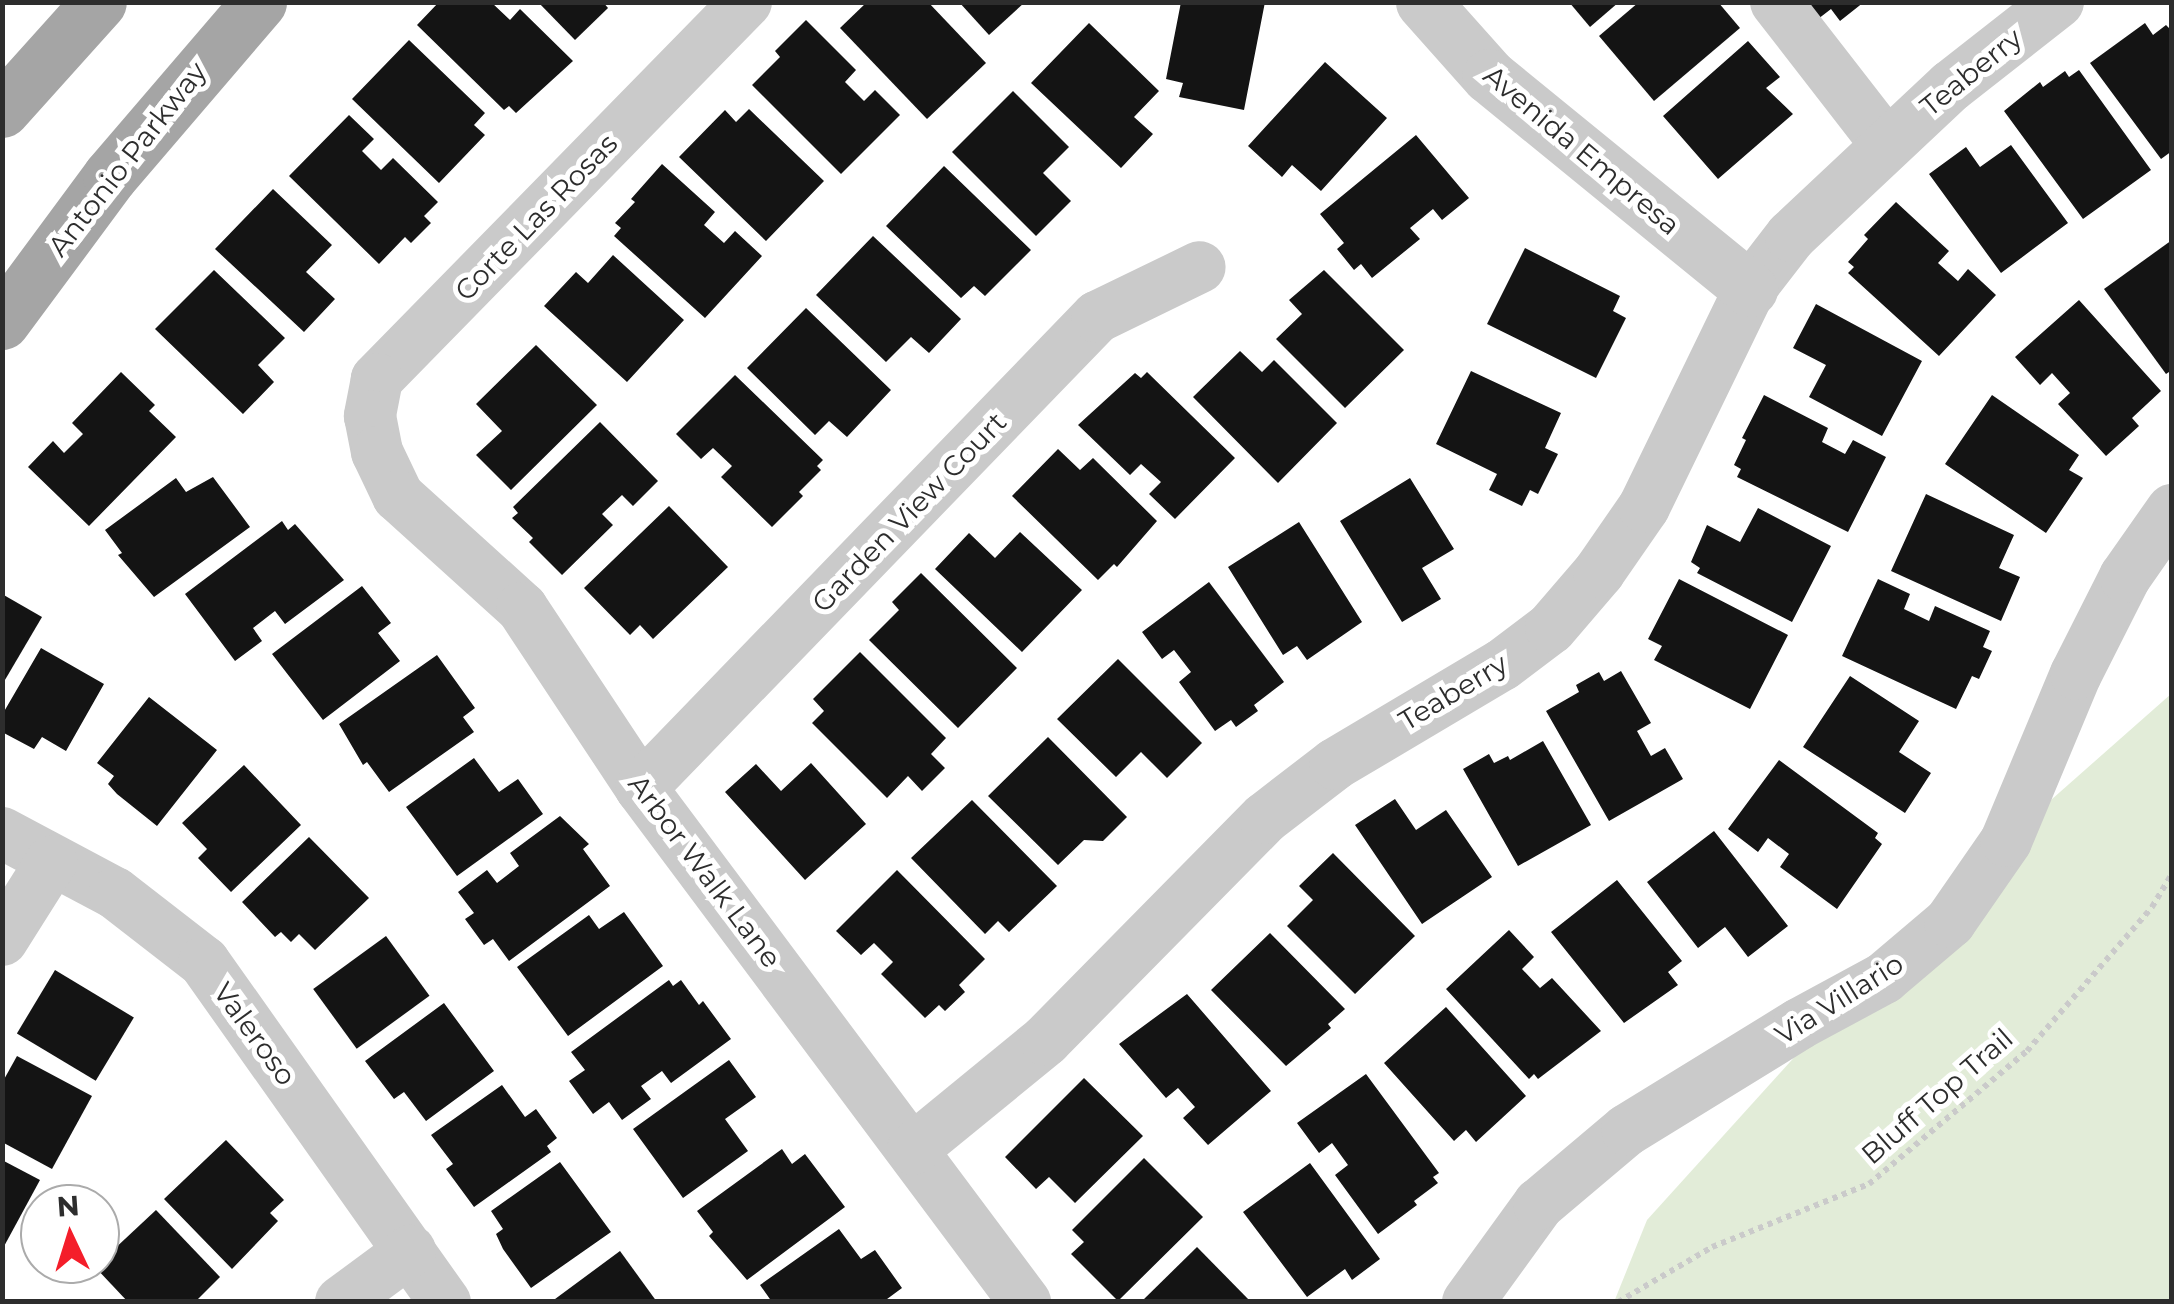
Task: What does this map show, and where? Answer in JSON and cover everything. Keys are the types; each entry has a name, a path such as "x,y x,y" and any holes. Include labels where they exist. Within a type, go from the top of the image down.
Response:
{"main road":[{"path":"2,110 100,2"},
{"name":"Antonio Parkway","path":"2,322 110,176 259,2"}],"street":[{"name":"Corte Las Rosas","path":"378,452 370,416 377,379 746,2"},
{"name":"Avenida Empresa","path":"1423,2 1489,76 1750,290"},
{"path":"1776,2 1886,144"},
{"name":"Teaberry","path":"912,1150 1046,1040 1265,818 1335,764 1502,665 1552,628 1599,572 1644,508 1750,290 1791,236 1886,144 2058,2"},
{"name":"Garden View Court","path":"641,788 1097,317 1200,267"},
{"name":"Arbor Walk Lane","path":"378,452 398,496 522,608 641,788 1025,1302"},
{"name":"Via Villario","path":"1468,1302 1540,1204 1627,1130 1798,1024 1884,978 1950,922 2006,841 2076,674 2125,577 2172,510"},
{"name":"Valeroso","path":"2,832 116,892 204,962 445,1302"},
{"path":"2,940 52,861"},
{"path":"342,1302 410,1251"}],"path":[{"name":"Bluff Top Trail","path":"1618,1302 1712,1247 1869,1184 2027,1051 2152,908 2172,874"}],"green space":[{"path":"2171,694 2171,1301 1614,1302 1647,1220 1932,905"}],"building":[{"path":"439,2 491,2 510,20 520,9 573,61 516,113 509,106 504,110 417,25"},
{"path":"538,2 603,2 608,8 575,40"},
{"path":"867,2 928,2 986,63 927,119 840,28"},
{"path":"959,2 1025,2 989,35"},
{"path":"1181,2 1265,2 1244,110 1179,97 1183,83 1166,79"},
{"path":"1569,2 1619,2 1590,27"},
{"path":"1639,2 1718,2 1740,28 1654,101 1599,36"},
{"path":"1806,2 1864,2 1840,21 1831,9 1818,19"},
{"path":"806,20 856,70 845,82 864,101 875,90 900,115 841,174 752,85 780,57 775,51"},
{"path":"1089,23 1159,91 1134,117 1153,134 1121,168 1031,83"},
{"path":"2145,23 2153,35 2166,25 2172,31 2172,151 2161,159 2090,63"},
{"path":"409,40 485,113 474,125 485,135 439,183 352,99"},
{"path":"1748,41 1780,77 1766,88 1793,114 1718,179 1663,116"},
{"path":"1325,62 1387,118 1321,191 1292,165 1282,177 1248,146"},
{"path":"2079,70 2151,170 2083,219 2004,111 2040,82 2043,87 2065,71 2069,77"},
{"path":"1013,91 1069,147 1043,173 1071,201 1036,236 952,152"},
{"path":"749,109 824,181 766,241 679,157 725,110 736,122"},
{"path":"349,115 374,139 362,151 381,170 393,158 438,202 424,216 431,223 411,243 405,237 379,264 289,176"},
{"path":"1416,135 1469,198 1442,220 1433,209 1410,228 1420,239 1372,278 1361,264 1354,270 1337,249 1344,243 1320,214"},
{"path":"2011,145 2068,223 2001,273 1929,174 1966,147 1980,167"},
{"path":"662,164 715,212 704,225 724,243 735,231 762,256 705,318 614,236 621,228 615,223 635,202 631,199"},
{"path":"944,166 1031,250 985,296 974,286 961,298 886,226"},
{"path":"273,189 332,245 306,272 335,299 304,332 215,249"},
{"path":"1896,202 1949,251 1938,263 1958,281 1968,269 1996,295 1939,356 1848,273 1854,267 1848,262 1868,239 1864,235"},
{"path":"873,236 961,319 929,353 911,337 886,362 816,295"},
{"path":"2172,240 2172,370 2166,374 2104,289"},
{"path":"1525,248 1620,296 1613,311 1626,318 1596,378 1487,324"},
{"path":"613,255 684,320 627,382 544,306 576,272 588,283"},
{"path":"214,270 285,338 258,365 274,382 243,414 155,329"},
{"path":"1324,270 1404,350 1345,408 1276,339 1302,314 1289,300"},
{"path":"2079,300 2161,391 2132,418 2139,426 2106,456 2058,404 2070,393 2052,373 2040,385 2015,357"},
{"path":"1816,304 1922,361 1882,436 1809,397 1826,365 1793,348"},
{"path":"806,308 891,390 847,437 829,421 815,435 747,368"},
{"path":"536,345 597,405 511,490 476,455 502,431 476,404"},
{"path":"1240,351 1262,372 1274,360 1337,423 1278,483 1193,397"},
{"path":"1471,371 1561,413 1545,448 1558,454 1538,494 1530,490 1522,506 1489,490 1497,474 1436,444"},
{"path":"121,372 155,405 149,411 176,437 89,526 28,467 53,441 64,453 83,434 72,423"},
{"path":"1147,372 1235,458 1175,519 1149,494 1161,482 1141,464 1130,475 1078,425 1135,373 1141,378"},
{"path":"735,375 823,460 817,466 821,470 799,492 803,496 772,527 721,477 732,466 713,448 701,459 676,434"},
{"path":"1764,395 1828,428 1822,442 1845,454 1853,440 1886,457 1848,532 1737,477 1741,469 1734,465 1746,440 1742,438"},
{"path":"1992,395 2079,455 2069,470 2083,478 2046,533 1945,464"},
{"path":"600,422 658,481 633,506 622,495 602,514 613,525 562,575 529,542 533,538 512,518 518,513 513,507"},
{"path":"1058,449 1080,470 1093,458 1157,521 1117,567 1114,564 1098,580 1012,496"},
{"path":"213,477 250,527 154,597 118,555 122,553 105,530 176,478 186,492"},
{"path":"1410,478 1454,549 1422,568 1441,599 1402,622 1340,521"},
{"path":"1926,494 2014,535 1999,568 2020,577 2001,621 1891,571"},
{"path":"669,506 728,567 653,639 640,625 630,635 584,588"},
{"path":"1758,508 1831,546 1792,622 1697,573 1700,568 1691,562 1707,525 1740,542"},
{"path":"282,521 288,530 295,524 344,580 285,624 275,611 253,628 262,641 235,661 185,594"},
{"path":"1299,522 1362,622 1307,660 1297,646 1283,655 1228,567"},
{"path":"1020,532 1082,590 1022,652 935,569 969,533 995,558"},
{"path":"921,573 1017,668 958,728 869,640 899,610 892,602"},
{"path":"1679,579 1788,635 1750,709 1654,660 1662,646 1648,639"},
{"path":"1878,579 1910,594 1904,609 1929,621 1935,606 1990,631 1983,647 1992,651 1979,679 1972,676 1956,709 1842,656"},
{"path":"1209,582 1284,682 1254,705 1258,711 1236,727 1231,720 1215,731 1179,682 1191,672 1174,650 1162,659 1142,632"},
{"path":"362,586 391,623 378,633 400,661 323,720 272,654"},
{"path":"2,594 42,617 2,685"},
{"path":"41,648 104,684 66,751 42,737 34,749 2,732 2,715"},
{"path":"860,652 946,738 931,754 945,768 922,791 908,776 887,798 812,723 824,711 813,699"},
{"path":"437,655 475,708 463,717 474,732 389,792 367,762 363,765 339,724"},
{"path":"1118,659 1202,743 1167,778 1141,752 1116,777 1057,719"},
{"path":"1621,671 1651,723 1637,731 1651,756 1665,748 1683,779 1609,821 1546,711 1579,692 1576,685 1599,672 1604,681"},
{"path":"1850,676 1919,721 1899,752 1931,773 1905,813 1803,747"},
{"path":"149,697 217,750 157,826 117,794 108,784 114,776 97,763"},
{"path":"1048,737 1127,817 1103,841 1084,840 1058,865 988,796"},
{"path":"1543,741 1591,825 1518,866 1463,769 1489,754 1494,763 1508,756 1510,760"},
{"path":"474,758 499,792 518,779 543,814 457,876 406,807"},
{"path":"1779,760 1878,833 1875,838 1882,844 1837,909 1780,867 1789,854 1768,838 1758,852 1728,829"},
{"path":"811,763 866,824 805,880 725,792 756,764 781,791"},
{"path":"244,765 301,825 231,892 198,858 207,849 182,823"},
{"path":"1395,799 1416,830 1446,810 1492,877 1422,924 1355,825"},
{"path":"972,800 1057,886 1009,932 998,921 985,934 911,858"},
{"path":"560,816 589,844 583,849 610,886 509,961 493,939 484,945 465,919 474,913 458,892 487,870 497,883 519,866 510,853"},
{"path":"1714,831 1788,926 1748,957 1725,927 1698,948 1647,882"},
{"path":"309,837 369,898 315,950 299,934 291,942 281,932 275,937 242,902"},
{"path":"1333,853 1415,936 1355,994 1287,926 1313,900 1299,886"},
{"path":"897,870 985,959 959,985 965,992 945,1011 939,1005 925,1018 881,974 893,962 874,943 861,955 836,931"},
{"path":"1617,880 1682,961 1668,972 1678,985 1624,1023 1551,932"},
{"path":"624,912 663,966 568,1036 517,967 589,915 599,929"},
{"path":"1509,930 1534,957 1522,969 1540,988 1552,978 1601,1031 1538,1079 1534,1074 1529,1079 1446,989"},
{"path":"1270,933 1345,1009 1328,1024 1331,1028 1286,1066 1211,990"},
{"path":"386,936 429,996 357,1049 313,989"},
{"path":"55,970 134,1017 96,1081 17,1033"},
{"path":"669,980 673,986 681,980 699,1005 703,1001 731,1039 671,1083 662,1071 641,1086 651,1099 622,1120 609,1102 593,1114 569,1081 585,1070 571,1052"},
{"path":"1187,994 1271,1091 1208,1145 1183,1118 1195,1107 1178,1088 1166,1098 1119,1044"},
{"path":"444,1003 494,1071 426,1121 404,1092 394,1099 365,1061"},
{"path":"1446,1007 1526,1096 1476,1142 1466,1130 1454,1141 1384,1063"},
{"path":"17,1056 92,1096 52,1169 2,1142 2,1083"},
{"path":"729,1060 756,1097 725,1119 748,1151 683,1198 633,1129"},
{"path":"1366,1074 1439,1173 1433,1177 1438,1183 1414,1201 1417,1205 1378,1234 1335,1175 1348,1165 1332,1143 1319,1153 1297,1123"},
{"path":"1084,1078 1143,1136 1075,1203 1049,1177 1036,1189 1005,1157"},
{"path":"502,1085 525,1117 536,1109 557,1138 547,1146 551,1152 474,1207 446,1169 453,1164 431,1135"},
{"path":"226,1140 284,1200 270,1213 278,1221 232,1269 164,1199"},
{"path":"782,1149 792,1164 805,1154 845,1207 747,1280 709,1236 713,1232 697,1211"},
{"path":"1144,1158 1203,1217 1118,1301 1071,1254 1084,1242 1072,1230"},
{"path":"2,1160 40,1180 38,1184 20,1184 20,1217 2,1250"},
{"path":"560,1162 611,1232 531,1288 503,1249 496,1234 503,1229 491,1211"},
{"path":"1310,1163 1380,1259 1352,1280 1345,1269 1307,1297 1243,1212"},
{"path":"156,1210 220,1277 195,1302 128,1302 111,1284 120,1284 120,1244"},
{"path":"839,1229 861,1259 875,1250 902,1288 883,1302 772,1302 760,1285"},
{"path":"1197,1247 1251,1302 1141,1302"},
{"path":"620,1251 657,1302 551,1302"}]}
